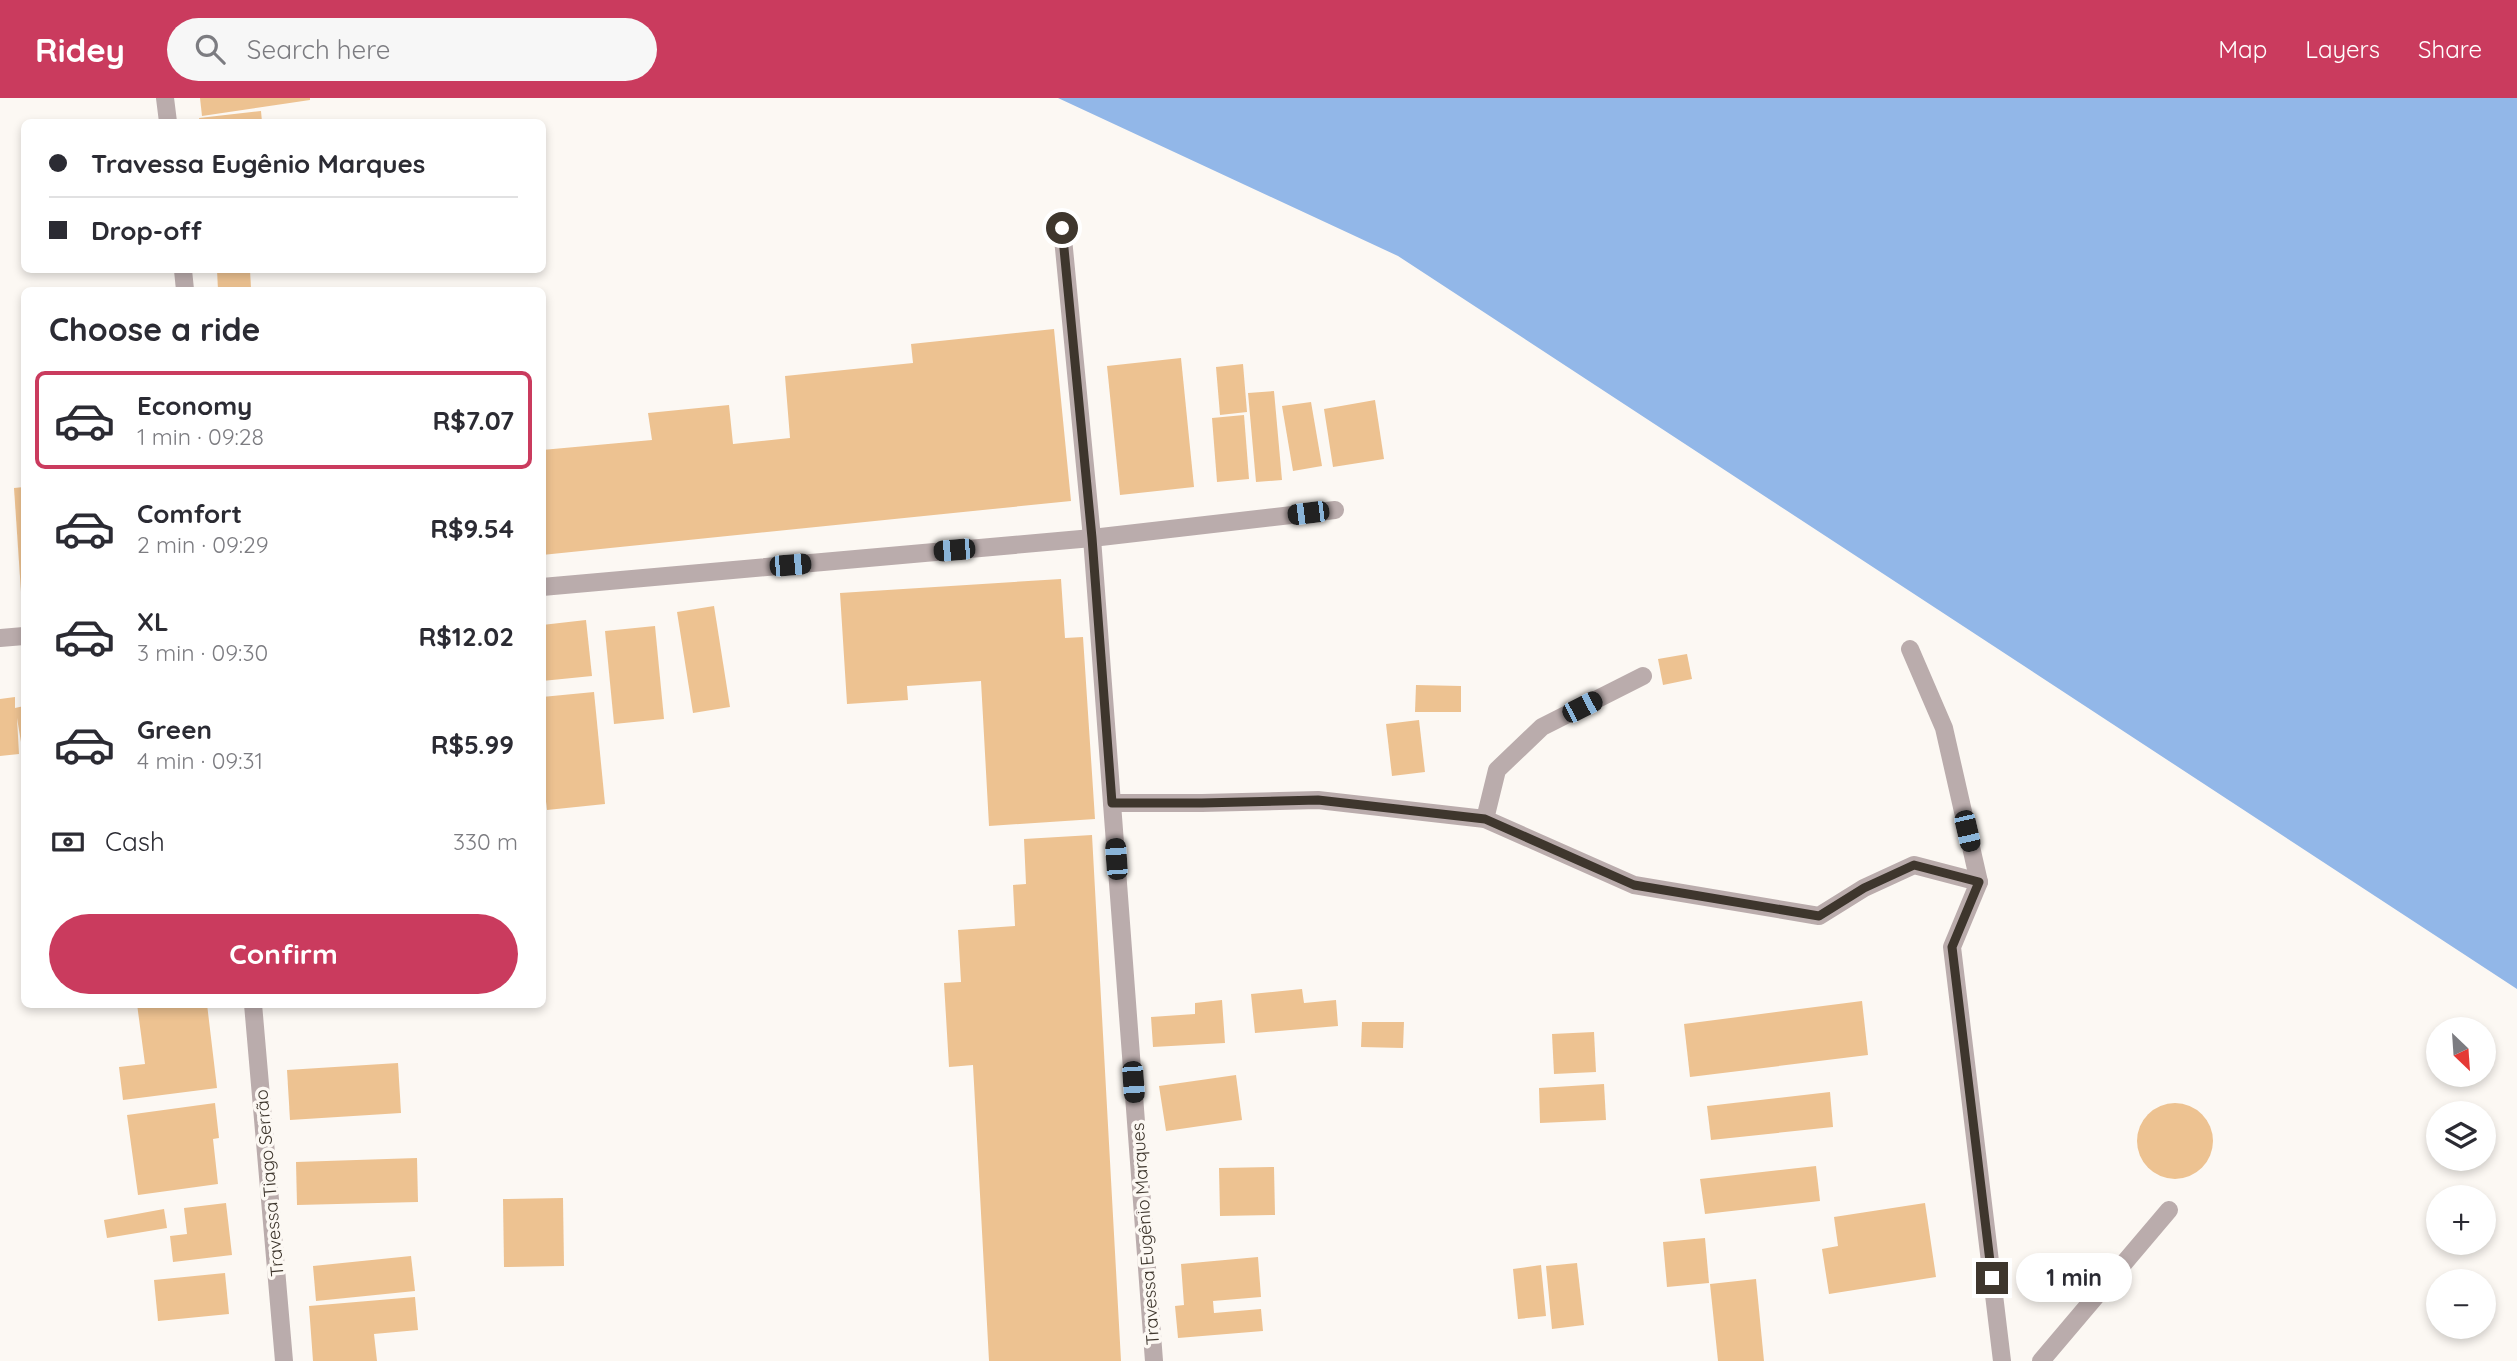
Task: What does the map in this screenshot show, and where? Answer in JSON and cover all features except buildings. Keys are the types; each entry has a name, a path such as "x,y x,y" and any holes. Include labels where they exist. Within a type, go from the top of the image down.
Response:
{"street":[{"path":"165,98 167,119"},
{"name":"Travessa Eugênio Marques","path":"1062,228 1092,538 1154,1361"},
{"path":"546,587 1092,538 1335,510"},
{"path":"0,638 21,636"},
{"path":"1910,649 1944,728 1979,882 1952,947 2002,1361"},
{"path":"1485,819 1497,770 1542,727 1643,676"},
{"path":"1112,803 1318,800 1485,819 1634,885 1819,916 1864,888 1914,865 1979,882"},
{"name":"Travessa Tiago Serrão","path":"253,1008 284,1361"},
{"path":"2041,1361 2169,1210"}],"water":[{"path":"1058,98 2517,98 2517,989 1398,256"}],"route":[{"path":"1062,228 1092,538 1112,803 1318,800 1485,819 1634,885 1819,916 1864,888 1914,865 1979,882 1952,947 1992,1278"}]}
